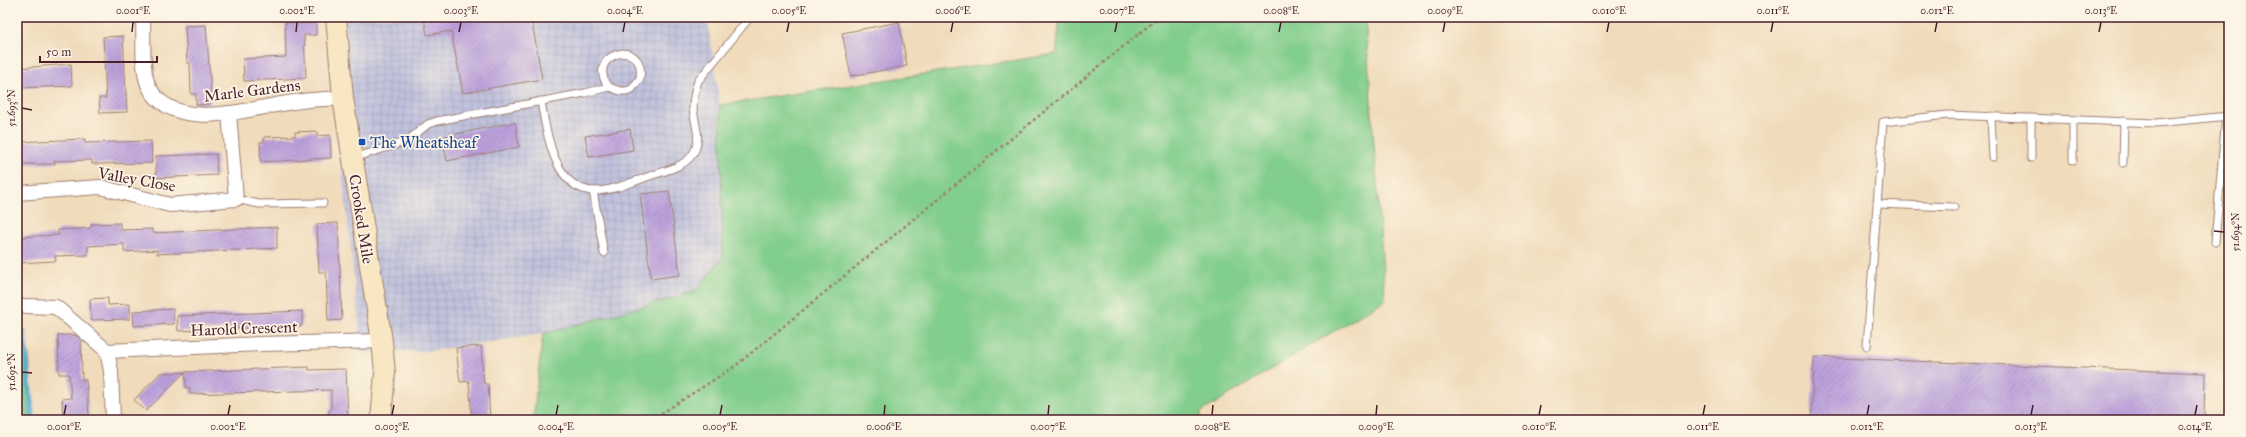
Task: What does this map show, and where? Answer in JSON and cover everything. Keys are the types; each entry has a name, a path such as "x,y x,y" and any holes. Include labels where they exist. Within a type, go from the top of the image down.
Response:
{"main road":[{"name":"Crooked Mile","path":"336,17 343,98 382,341 384,373 382,420"}],"street":[{"name":"Marle Gardens","path":"143,17 148,85 157,99 172,109 188,114 229,113 294,102 343,98"},
{"path":"229,113 236,199"},
{"name":"Valley Close","path":"17,193 100,187 170,205 236,199"},
{"path":"26,306 56,307 107,351 111,371 113,420"},
{"name":"Harold Crescent","path":"107,351 262,344 382,341"}],"lane":[{"path":"541,102 546,132 558,166 577,185 593,191 618,187 678,166 694,154 698,144 694,93 698,81 750,17"},
{"path":"352,159 407,141 428,124 437,121 541,102 609,87 620,92 632,89 637,84 641,71 636,60 625,53 618,53 607,60 603,71 603,77 609,87"},
{"path":"1867,346 1883,122 1948,115 2156,122 2228,116 2215,242"},
{"path":"1991,116 1993,156"},
{"path":"2031,118 2031,158"},
{"path":"2073,120 2073,160"},
{"path":"2122,162 2124,121"},
{"path":"593,191 604,253"},
{"path":"236,199 259,204 323,203"},
{"path":"1877,204 1954,208"}],"path":[{"path":"651,420 734,367 1159,17"}],"shaded area":[{"path":"325,17 707,17 720,105 723,257 699,293 543,334 430,351 358,352 359,324"}],"green space":[{"path":"1060,17 1365,17 1385,300 1201,412 1201,420 533,420 543,334 695,292 723,257 720,105 1056,54"},
{"path":"17,324 23,334 29,358 31,420 17,420"}],"building":[{"path":"424,17 531,17 542,79 463,93 451,31 427,35"},
{"path":"899,22 907,66 851,76 842,33"},
{"path":"285,23 316,23 316,35 304,35 306,78 244,81 243,59 286,57"},
{"path":"206,25 211,93 209,93 210,104 196,105 196,94 191,94 190,63 187,63 185,26"},
{"path":"123,36 127,112 100,113 99,98 106,98 103,37"},
{"path":"71,64 72,86 17,88 17,68"},
{"path":"515,122 519,147 447,161 442,137"},
{"path":"630,129 633,150 589,157 585,136"},
{"path":"317,131 317,136 330,135 331,158 261,162 260,142 264,142 264,137 295,136 295,132"},
{"path":"85,139 85,143 151,141 152,163 92,164 92,160 54,161 55,164 17,164 17,142"},
{"path":"216,154 217,175 156,178 156,156"},
{"path":"669,191 680,275 651,279 640,194"},
{"path":"120,223 120,230 152,229 153,233 277,227 277,248 157,254 157,250 124,252 124,244 88,246 88,255 55,256 56,261 17,263 17,237 58,235 58,230 91,228 91,224"},
{"path":"338,223 342,320 328,321 326,272 319,272 317,224"},
{"path":"108,298 108,305 130,304 130,319 91,320 90,299"},
{"path":"173,309 174,324 134,326 133,311"},
{"path":"302,311 302,326 178,331 177,316"},
{"path":"58,335 75,335 81,340 82,380 86,380 89,415 63,417 62,399 71,398 69,374 59,374"},
{"path":"481,346 484,384 488,384 490,420 472,420 469,381 460,382 456,348"},
{"path":"1814,357 2205,373 2204,420 1811,420"},
{"path":"309,367 309,370 346,369 348,420 325,420 331,408 331,390 190,394 190,388 186,388 185,372"},
{"path":"185,372 146,411 134,400 160,373"}],"waterway":[{"path":"17,329 24,331 33,420"}],"place":[{"name":"The Wheatsheaf","path":"362,142"}]}
